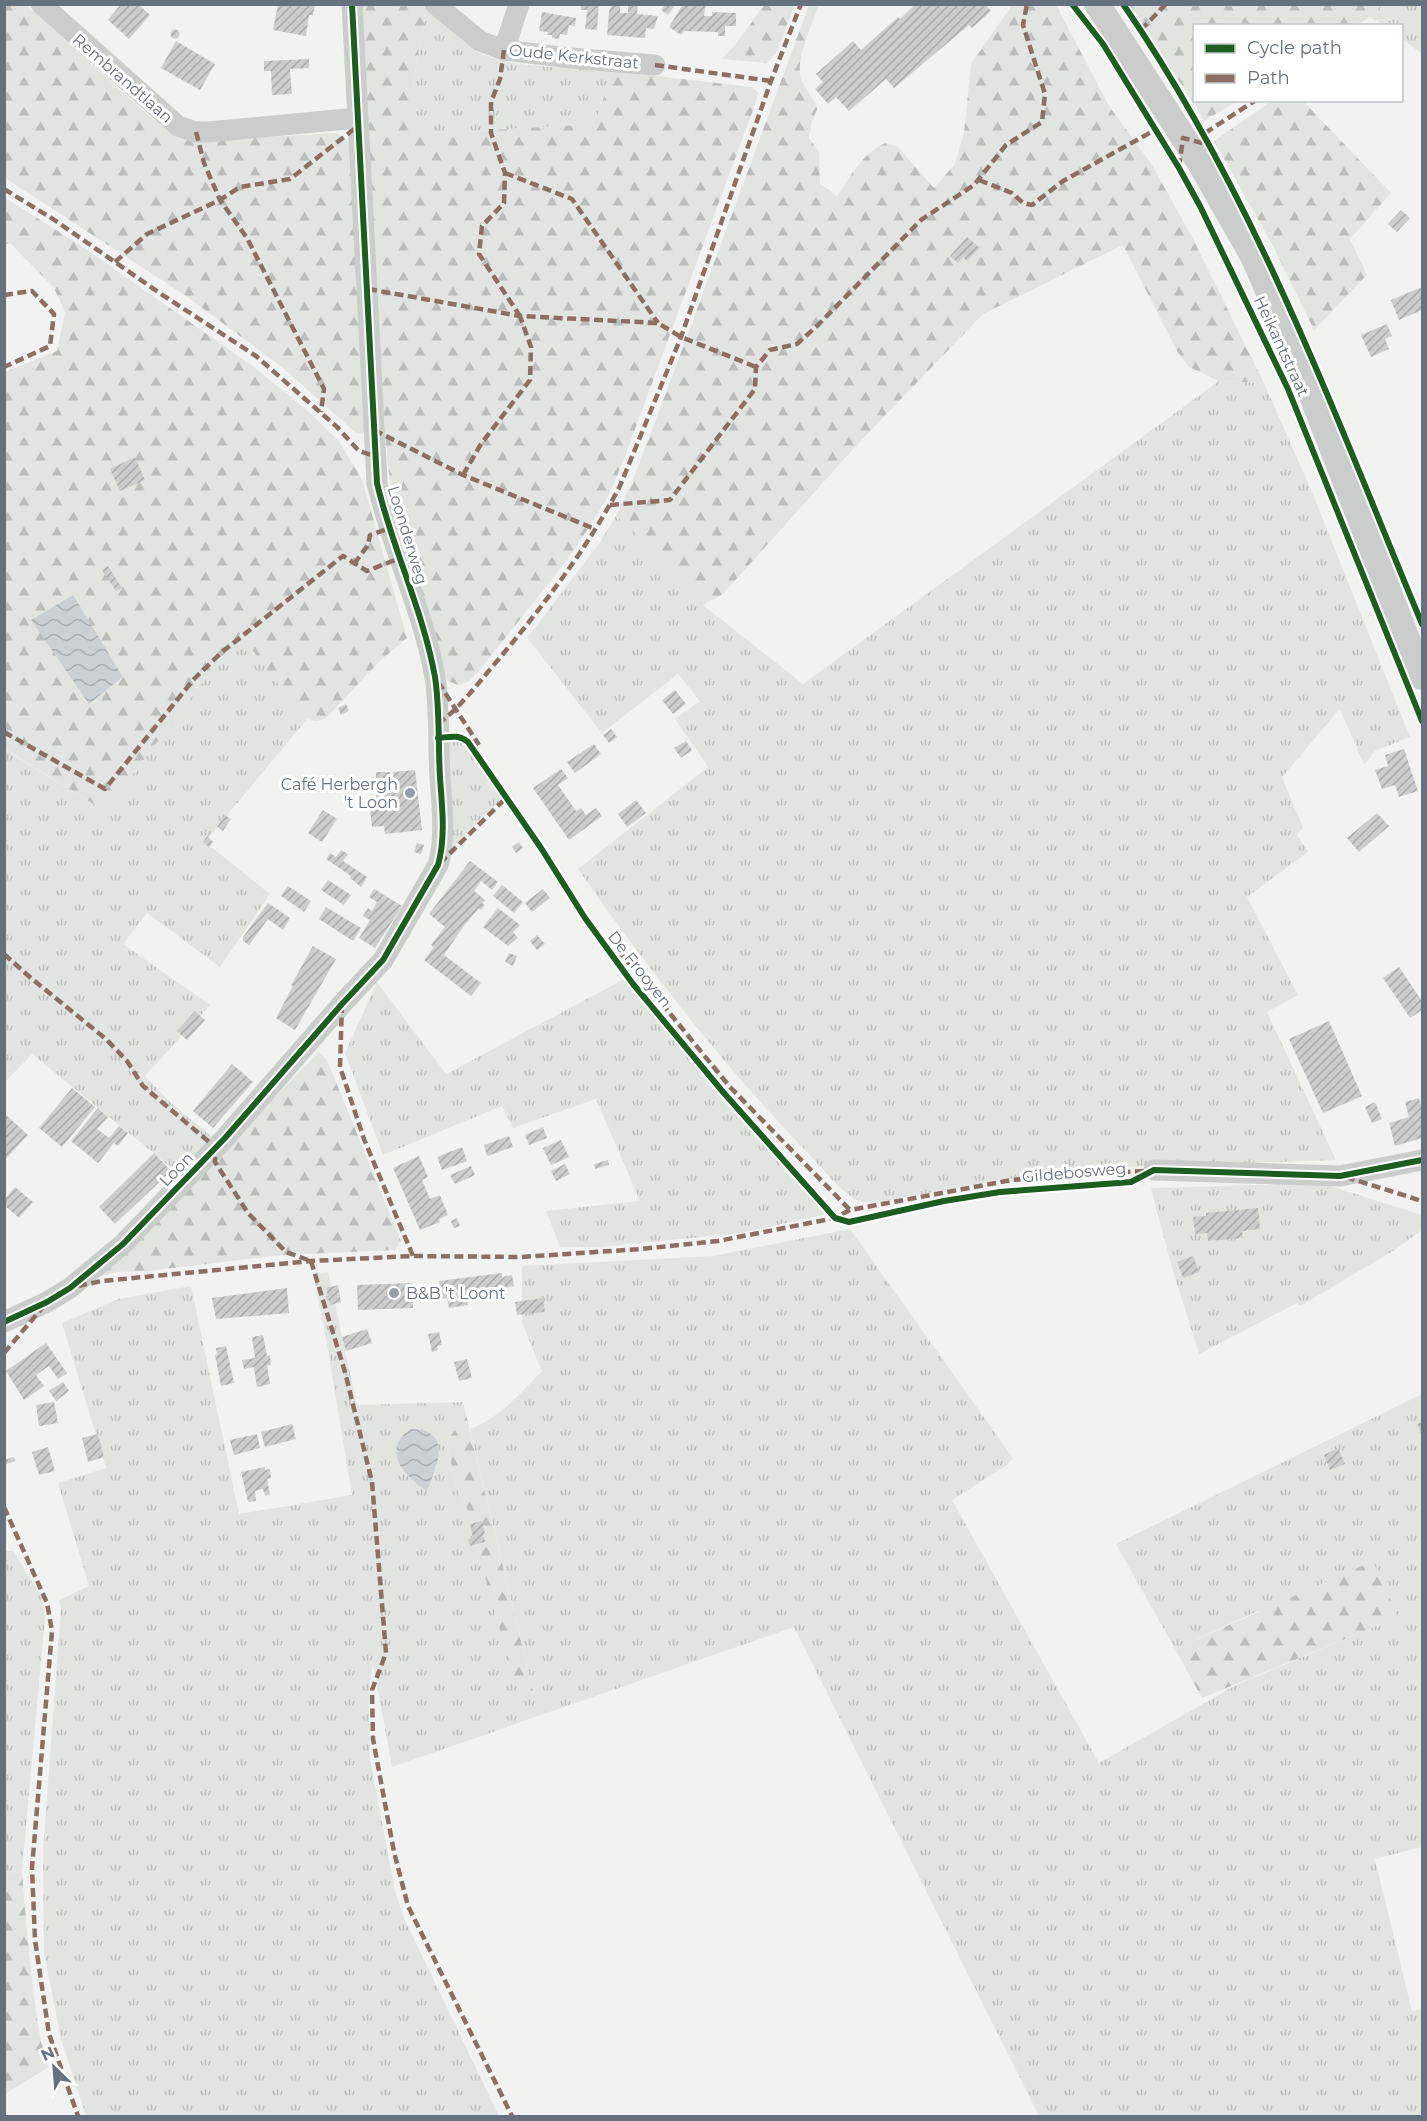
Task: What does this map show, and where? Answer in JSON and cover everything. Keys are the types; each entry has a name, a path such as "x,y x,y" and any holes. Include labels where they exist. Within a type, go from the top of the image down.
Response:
{"street":[{"name":"Rembrandtlaan","path":"41,4 178,126 196,132 208,132 357,118"},
{"name":"Loonderweg","path":"342,1004 383,960 438,865 442,851 435,677 377,483 352,4"},
{"name":"Oude Kerkstraat","path":"435,4 480,41 504,50 570,58 655,64"},
{"path":"504,50 519,4"},
{"name":"Heikantstraat","path":"1097,4 1200,163 1253,256 1300,364 1422,677"},
{"name":"Loon","path":"4,1322 47,1302 70,1288 123,1244 225,1138 342,1004"},
{"path":"1154,1170 1341,1176 1422,1160"}],"green space":[{"path":"764,4 795,5 776,54 766,63 722,59 744,33"},
{"path":"1382,4 1422,5 1422,54 1403,40 1403,24 1382,24 1370,17"},
{"path":"4,5 26,5 149,116 172,133 207,140 337,133 351,144 366,431 362,434 356,433 283,368 186,296 5,178"},
{"path":"357,5 423,5 427,8 416,68 413,100 416,125 426,132 577,125 591,122 597,118 612,71 752,87 758,93 609,495 565,563 478,672 468,682 458,685 448,681 444,675 395,515 387,459"},
{"path":"809,5 819,5 800,62 802,82 818,107 812,121 809,138 819,152 820,184 837,196 864,158 886,143 898,147 934,188 955,164 964,132 971,64 1012,5 1056,5 1109,106 1152,165 1192,237 1264,383 1219,381 1189,367 1177,351 1123,245 983,314 855,447 722,595 703,605 630,527 616,516 632,482 667,390"},
{"path":"1128,5 1382,5 1359,24 1193,24 1193,102"},
{"path":"427,8 457,36 488,57 522,64 612,71 597,118 577,125 443,133 421,130 416,125 413,116 413,103 416,68"},
{"path":"1193,102 1235,102 1204,121"},
{"path":"1271,102 1304,102 1391,193 1350,239 1367,275 1314,330 1273,246 1214,141"},
{"path":"4,197 86,249 254,367 310,413 338,440 362,479 407,638 381,660 326,718 314,721 303,716 240,634 107,806 98,807 5,749 5,372 57,351 65,312 54,288 10,243 5,244","holes":["31,619 123,678 89,703"]},
{"path":"1219,381 1264,383 1312,492 1410,737 1375,751 1364,765 1340,709 1282,777 1303,828 1297,835 1308,852 1247,897 1298,995 1267,1012 1336,1160 1064,1169 878,1202 856,1200 828,1175 712,1046 657,977 578,869 708,767 675,719 700,701 678,674 602,733 527,638 598,545 616,516 630,527 703,605 803,684"},
{"path":"240,634 307,719 205,842 270,894 220,967 147,913 123,944 210,1005 145,1076 170,1102 212,1137 178,1173 32,1054 5,1082 4,749 98,807 115,797"},
{"path":"455,740 462,741 503,798 446,853 446,744"},
{"path":"632,975 827,1214 741,1233 601,1247 560,1247 546,1211 640,1201 596,1099 513,1128 502,1106 383,1155 345,1053 377,982 446,1074"},
{"path":"319,1052 327,1060 401,1241 395,1250 282,1255 148,1271 117,1272 95,1278"},
{"path":"1321,1183 1422,1215 1422,1230 1393,1251 1300,1306 1297,1303 1199,1354 1171,1264 1151,1188"},
{"path":"850,1229 1013,1458 1007,1465 952,1500 1099,1763 1236,1685 1397,1617 1258,1611 1175,1649 1116,1544 1422,1394 1422,1847 1375,1859 1412,2011 1422,2009 1422,2116 1039,2116 794,1627 392,1767 373,1663 369,1690 370,1759 395,1891 404,1918 499,2116 86,2116 61,2039 44,1953 43,1851 61,1609 59,1600 89,1586 58,1483 106,1468 62,1323 118,1299 191,1286 239,1514 352,1495 313,1273 328,1272 357,1405 463,1402 466,1414 447,1441 456,1487 469,1512 533,1691 470,1429 500,1412 542,1371 522,1323 522,1266 713,1256","holes":["411,1429 437,1466 426,1491 403,1471 396,1454 397,1445 402,1437"]},
{"path":"466,1414 533,1691 520,1696 492,1604 469,1512 456,1487 447,1441"},
{"path":"5,1551 13,1551 42,1597 45,1618 22,1871 5,1876"},
{"path":"1373,1561 1398,1617 1202,1698 1175,1649"},
{"path":"22,1871 37,2017 49,2067 5,2094 5,1876"}],"water":[{"path":"73,595 123,677 89,704 31,620"},
{"path":"411,1429 424,1431 438,1442 438,1461 427,1491 404,1471 396,1454 397,1445"}],"building":[{"path":"121,4 138,4 150,15 129,39 108,20"},
{"path":"278,4 315,4 313,15 309,15 306,36 273,30"},
{"path":"581,4 599,4 597,30 585,29 587,10 581,10"},
{"path":"612,4 620,4 620,13 628,13 628,4 638,4 637,14 658,16 654,29 646,28 645,38 607,35"},
{"path":"666,4 676,4 668,15 661,10"},
{"path":"683,4 706,4 704,16 712,16 712,12 736,13 736,26 725,26 725,36 718,36 718,32 684,31 681,35 669,27"},
{"path":"916,4 985,4 991,11 972,28 969,25 894,88 886,79 849,111 836,97 828,104 815,89 823,82 816,74 853,41 861,50"},
{"path":"542,12 576,18 575,26 569,25 567,35 560,34 559,39 552,38 552,35 547,35 548,32 539,31"},
{"path":"175,30 179,34 175,38 171,34"},
{"path":"176,41 215,64 200,90 161,68"},
{"path":"309,59 309,68 290,69 292,94 272,95 271,71 264,71 264,61"},
{"path":"1401,210 1410,218 1397,232 1388,224"},
{"path":"967,237 980,248 967,261 963,257 958,263 950,256"},
{"path":"1422,287 1422,310 1399,320 1391,300"},
{"path":"1387,324 1392,336 1385,339 1389,349 1371,357 1361,335"},
{"path":"135,457 145,480 120,491 110,469"},
{"path":"108,566 122,588 116,591 102,570"},
{"path":"675,690 686,704 673,714 662,700"},
{"path":"346,704 349,711 341,715 338,708"},
{"path":"611,729 617,737 609,743 603,735"},
{"path":"686,741 692,750 681,758 674,748"},
{"path":"594,744 601,754 575,773 567,762"},
{"path":"1404,749 1418,791 1399,797 1395,785 1382,789 1375,770 1388,766 1385,755"},
{"path":"561,769 568,778 558,785 576,811 581,808 586,815 596,808 602,816 569,840 533,788"},
{"path":"415,770 422,830 385,834 384,826 372,827 370,810 397,807 397,801 376,801 376,772 390,772 390,789 395,789 393,772"},
{"path":"636,800 646,813 627,827 618,814"},
{"path":"323,810 337,819 322,842 308,833"},
{"path":"1377,813 1389,826 1359,852 1347,838"},
{"path":"225,815 231,819 223,831 217,827"},
{"path":"207,836 213,842 209,847 203,842"},
{"path":"519,842 523,848 516,853 512,847"},
{"path":"417,843 424,845 421,854 414,852"},
{"path":"341,850 348,854 343,861 367,877 361,887 350,878 351,876 326,859 330,853 336,857"},
{"path":"470,861 498,882 492,890 481,881 474,891 485,900 482,903 485,905 481,910 479,908 463,927 444,955 481,983 471,996 424,960 434,947 431,945 445,927 429,914"},
{"path":"328,880 351,895 344,905 321,890"},
{"path":"502,885 523,902 514,913 493,896"},
{"path":"288,886 311,901 304,912 281,896"},
{"path":"374,889 402,906 375,948 359,938 370,920 363,916 368,908 372,911 377,902 369,897"},
{"path":"543,889 550,898 532,912 525,903"},
{"path":"268,903 290,918 283,930 268,919 249,945 243,941 243,937"},
{"path":"326,907 361,928 353,941 319,919"},
{"path":"498,908 520,925 513,932 518,938 508,946 483,927"},
{"path":"537,935 545,944 537,950 530,941"},
{"path":"313,946 336,959 295,1030 276,1018"},
{"path":"509,953 517,956 513,966 505,962"},
{"path":"1399,967 1422,1001 1422,1010 1410,1018 1383,978"},
{"path":"195,1011 205,1020 187,1040 177,1031"},
{"path":"1329,1021 1362,1096 1323,1113 1289,1039"},
{"path":"232,1064 253,1082 213,1128 193,1111"},
{"path":"72,1088 95,1107 62,1147 39,1128"},
{"path":"1419,1098 1422,1110 1422,1138 1395,1146 1389,1123 1409,1117 1405,1102"},
{"path":"1375,1102 1382,1119 1372,1123 1365,1107"},
{"path":"98,1108 108,1117 97,1129 109,1138 119,1126 128,1133 118,1146 114,1143 98,1163 71,1141"},
{"path":"4,1113 28,1135 4,1161"},
{"path":"543,1127 547,1138 529,1145 525,1135"},
{"path":"509,1136 513,1147 487,1156 484,1145"},
{"path":"561,1140 569,1157 551,1165 543,1148"},
{"path":"462,1147 467,1161 442,1170 437,1157"},
{"path":"154,1153 171,1171 115,1224 99,1207"},
{"path":"419,1156 428,1177 422,1180 430,1199 440,1195 448,1215 439,1219 440,1222 420,1230 393,1168"},
{"path":"608,1160 609,1165 595,1169 594,1164"},
{"path":"565,1164 570,1174 556,1181 551,1171"},
{"path":"471,1166 475,1175 455,1184 450,1175"},
{"path":"15,1187 33,1202 19,1218 4,1205 4,1200"},
{"path":"1258,1208 1260,1229 1242,1231 1243,1238 1208,1241 1207,1233 1195,1234 1193,1217 1206,1216 1206,1213"},
{"path":"457,1218 460,1226 454,1228 451,1221"},
{"path":"1193,1256 1199,1272 1183,1278 1177,1262"},
{"path":"502,1273 502,1277 512,1275 514,1286 505,1288 506,1295 468,1301 468,1305 449,1308 447,1298 442,1299 439,1281"},
{"path":"412,1283 413,1308 358,1310 357,1285"},
{"path":"338,1285 341,1302 330,1305 326,1288"},
{"path":"287,1288 289,1313 216,1319 212,1298"},
{"path":"543,1298 545,1312 517,1315 515,1302"},
{"path":"367,1329 372,1343 346,1351 342,1337"},
{"path":"439,1332 442,1345 437,1346 438,1350 432,1352 428,1334"},
{"path":"263,1335 267,1356 270,1355 271,1365 267,1365 270,1384 257,1387 254,1367 244,1369 242,1360 255,1358 252,1337"},
{"path":"46,1343 67,1373 58,1379 49,1366 36,1375 44,1386 24,1400 6,1371"},
{"path":"226,1346 234,1383 221,1386 215,1355 217,1355 216,1348"},
{"path":"467,1359 472,1378 459,1381 454,1362"},
{"path":"63,1382 69,1391 56,1401 49,1391"},
{"path":"54,1402 58,1423 39,1426 36,1405"},
{"path":"1422,1422 1422,1436 1417,1424"},
{"path":"292,1424 296,1439 265,1447 261,1432"},
{"path":"98,1434 104,1457 88,1462 82,1438"},
{"path":"257,1434 260,1448 234,1455 230,1440"},
{"path":"48,1447 55,1471 39,1475 32,1452"},
{"path":"1338,1448 1345,1464 1330,1470 1324,1455"},
{"path":"14,1457 15,1461 4,1465 4,1460"},
{"path":"265,1467 265,1470 270,1469 271,1478 267,1479 270,1494 265,1496 263,1489 255,1491 256,1501 248,1502 241,1472"},
{"path":"482,1521 485,1542 470,1546 468,1539 473,1538 470,1524"}],"marked path":[{"path":"438,724 470,694 548,598 579,555 620,486 681,337 771,81 801,4"},
{"path":"610,505 670,500 755,389 756,367 770,350 797,344 921,220 974,185 1006,145 1042,122 1045,94 1023,25 1027,4"},
{"path":"1141,30 1166,4"},
{"path":"504,50 500,79 491,102 491,133 505,173 504,203 482,226 479,254 520,316"},
{"path":"655,65 771,81"},
{"path":"1205,133 1253,102"},
{"path":"115,262 147,234 220,200 240,187 290,179 358,126"},
{"path":"979,180 1012,193 1023,203 1032,205 1063,181 1155,130"},
{"path":"196,132 204,163 220,200 247,238 324,389 321,412"},
{"path":"1179,167 1183,138 1210,145"},
{"path":"505,173 572,199 658,323"},
{"path":"4,189 53,219 256,356 337,427 359,451 375,456"},
{"path":"368,289 520,316"},
{"path":"4,295 32,291 54,314 50,346 4,367"},
{"path":"463,475 481,444 530,380 531,347 520,316 658,323 681,337 756,367"},
{"path":"374,430 463,475 595,529"},
{"path":"354,564 368,545 370,535 390,528"},
{"path":"4,732 105,789 194,679 222,652 343,556 367,571 400,558"},
{"path":"438,682 479,745"},
{"path":"440,863 509,795"},
{"path":"619,951 730,1087 850,1210"},
{"path":"4,954 106,1039 127,1061 143,1086 215,1147 215,1162 248,1213 286,1252 308,1260"},
{"path":"342,1004 340,1067 364,1139 413,1256"},
{"path":"78,1286 102,1281 311,1261 413,1256 521,1257 718,1241 835,1218 850,1210 1012,1180 1145,1171"},
{"path":"1346,1177 1422,1201"},
{"path":"311,1261 345,1372 372,1482 386,1653 372,1690 373,1739 394,1852 408,1906 512,2116"},
{"path":"4,1353 43,1307"},
{"path":"4,1507 47,1603 52,1631 32,1868 35,1940 49,2034 78,2116"}],"cycle path":[{"path":"4,1322 47,1302 70,1288 123,1244 225,1138 383,960 438,865 443,822 435,677 423,628 377,483 352,4"},
{"path":"1072,4 1103,44 1200,206 1288,389 1422,721"},
{"path":"1123,4 1170,77 1213,151 1252,228 1323,385 1422,624"},
{"name":"De Frooyen","path":"438,738 458,737 468,742 541,848 585,918 633,984 723,1092 835,1218 849,1222 944,1201 1000,1192 1131,1182 1154,1170 1340,1176 1422,1160"}],"place":[{"name":"Café Herbergh 't Loon","path":"410,793"},
{"name":"B&B 't Loont","path":"394,1293"}]}
